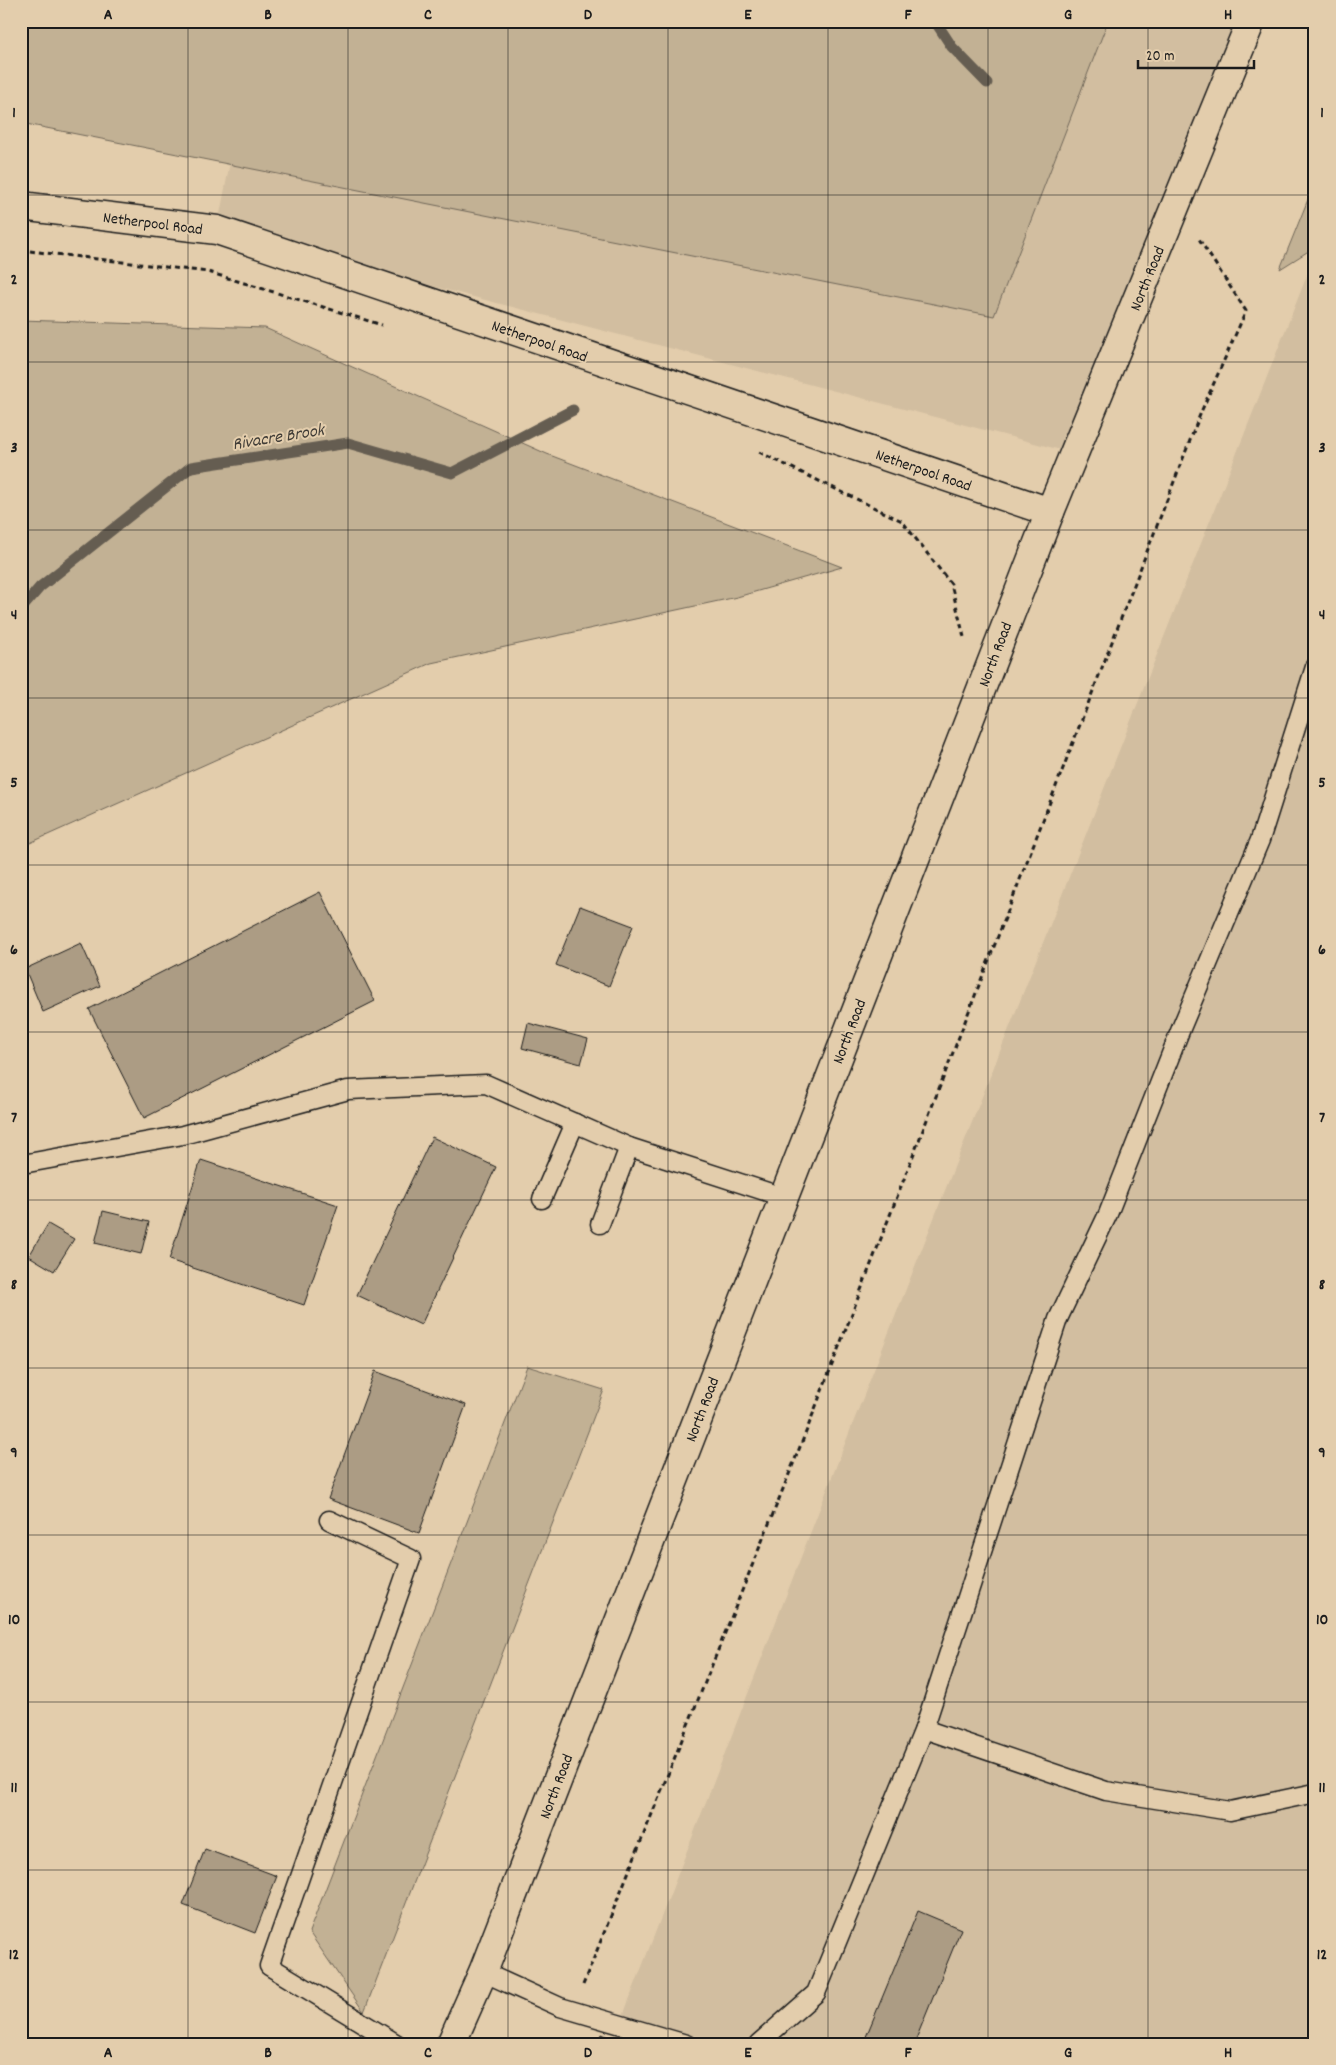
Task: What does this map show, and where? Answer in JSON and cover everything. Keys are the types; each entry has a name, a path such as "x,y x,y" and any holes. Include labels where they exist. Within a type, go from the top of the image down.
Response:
{"street":[{"name":"North Road","path":"451,2044 483,1972 1050,512 1251,21"},
{"name":"Netherpool Road","path":"21,206 217,230 1050,512"}],"lane":[{"path":"758,2044 816,1993 924,1728 1058,1320 1108,1214 1182,1026 1260,840 1315,667"},
{"path":"28,1163 183,1135 348,1090 486,1084 629,1148 783,1197"},
{"path":"542,1199 575,1123"},
{"path":"600,1224 629,1148"},
{"path":"329,1520 412,1559 269,1966 397,2044"},
{"path":"924,1728 1106,1791 1230,1812 1315,1793"},
{"path":"483,1972 560,2007 686,2044"}],"path":[{"path":"573,2011 806,1432 1201,412 1246,311 1176,203"},
{"path":"21,250 208,272 388,327"},
{"path":"753,450 902,521 951,584 965,640"}],"shaded area":[{"path":"21,21 1108,21 994,316 21,123"},
{"path":"257,21 1239,21 1061,450 217,230"},
{"path":"1315,182 1315,247 1280,269"},
{"path":"1315,265 1315,2044 612,2044 853,1423 1310,268"},
{"path":"21,320 265,328 547,454 842,567 737,597 431,663 21,847"},
{"path":"527,1366 604,1390 364,2012 309,1932"}],"building":[{"path":"320,892 375,1001 144,1118 89,1009"},
{"path":"580,906 633,926 609,986 556,965"},
{"path":"81,943 100,986 43,1012 25,969"},
{"path":"528,1023 588,1039 581,1064 522,1048"},
{"path":"432,1137 496,1167 421,1325 357,1295"},
{"path":"201,1160 338,1205 304,1305 169,1260"},
{"path":"103,1211 149,1222 141,1254 95,1243"},
{"path":"48,1224 74,1239 54,1271 29,1256"},
{"path":"375,1371 466,1405 419,1533 328,1499"},
{"path":"205,1849 277,1876 255,1933 183,1905"},
{"path":"918,1911 961,1929 914,2044 863,2044"},
{"path":"602,2034 626,2044 598,2044"}],"waterway":[{"path":"935,21 952,47 987,83"},
{"name":"Rivacre Brook","path":"21,609 40,587 191,467 348,443 452,473 573,410"}]}
